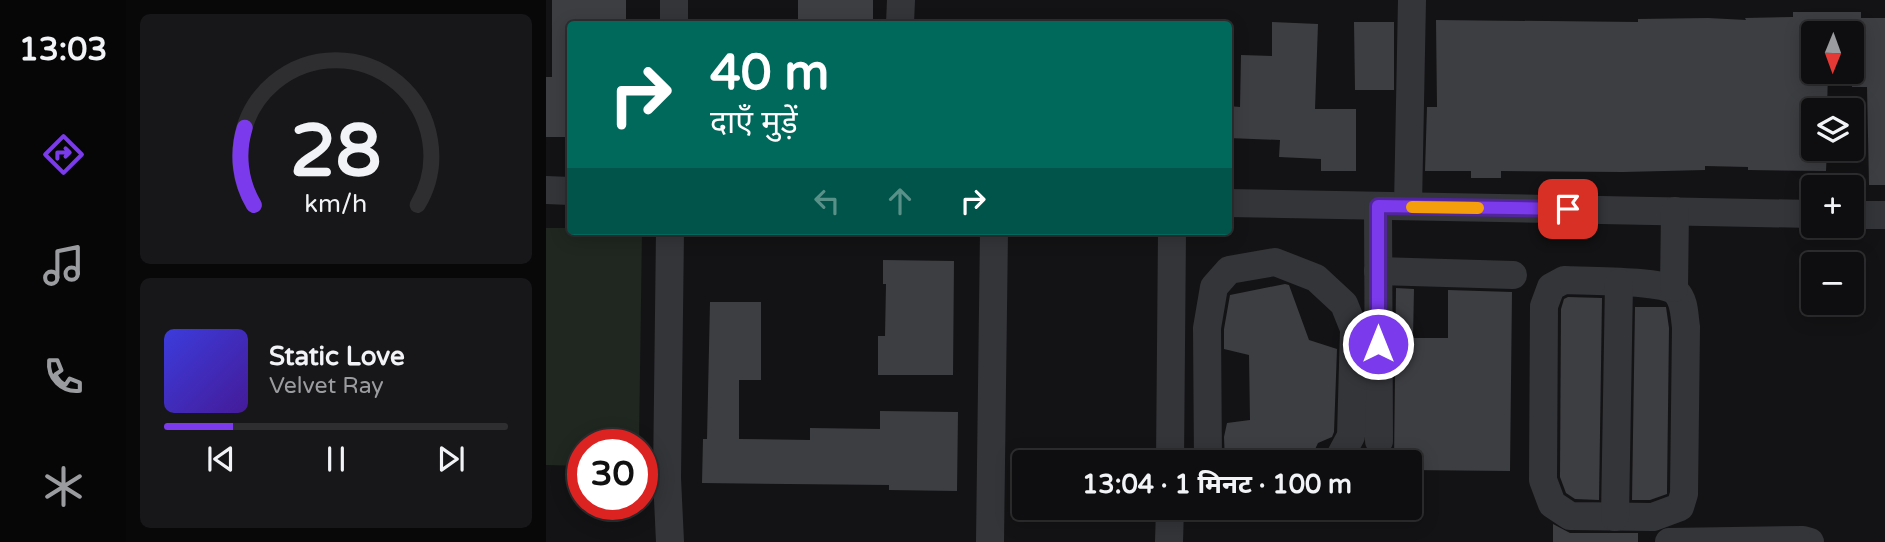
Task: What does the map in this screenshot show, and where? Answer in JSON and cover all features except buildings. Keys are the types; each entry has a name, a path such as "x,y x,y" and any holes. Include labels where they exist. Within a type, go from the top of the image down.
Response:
{"street":[{"path":"674,0 674,21"},
{"path":"900,21 901,0"},
{"path":"1408,206 1412,0"},
{"path":"546,190 567,191"},
{"path":"1232,203 1801,214"},
{"path":"1378,206 1379,441"},
{"path":"1674,288 1655,284 1564,280 1551,287 1545,306 1544,324 1543,480 1552,503 1570,516 1653,517 1680,506 1684,494 1686,327 1683,301 1674,288 1675,211"},
{"path":"1864,215 1885,215"},
{"path":"670,235 667,478 670,542"},
{"path":"990,542 994,235"},
{"path":"1170,450 1172,235"},
{"path":"1209,450 1207,328 1214,287 1229,270 1275,262 1316,278 1344,304 1354,329 1351,436 1343,450"},
{"path":"1378,271 1513,275"},
{"path":"1615,517 1619,283"},
{"path":"1169,542 1170,520"},
{"path":"1669,542 1810,542"}],"shaded area":[{"path":"546,228 567,228 567,235 642,235 639,429 567,429 567,466 546,465"}],"slow traffic":[{"path":"1412,207 1478,208"}],"route":[{"path":"1378,344 1378,206 1568,209"}]}
